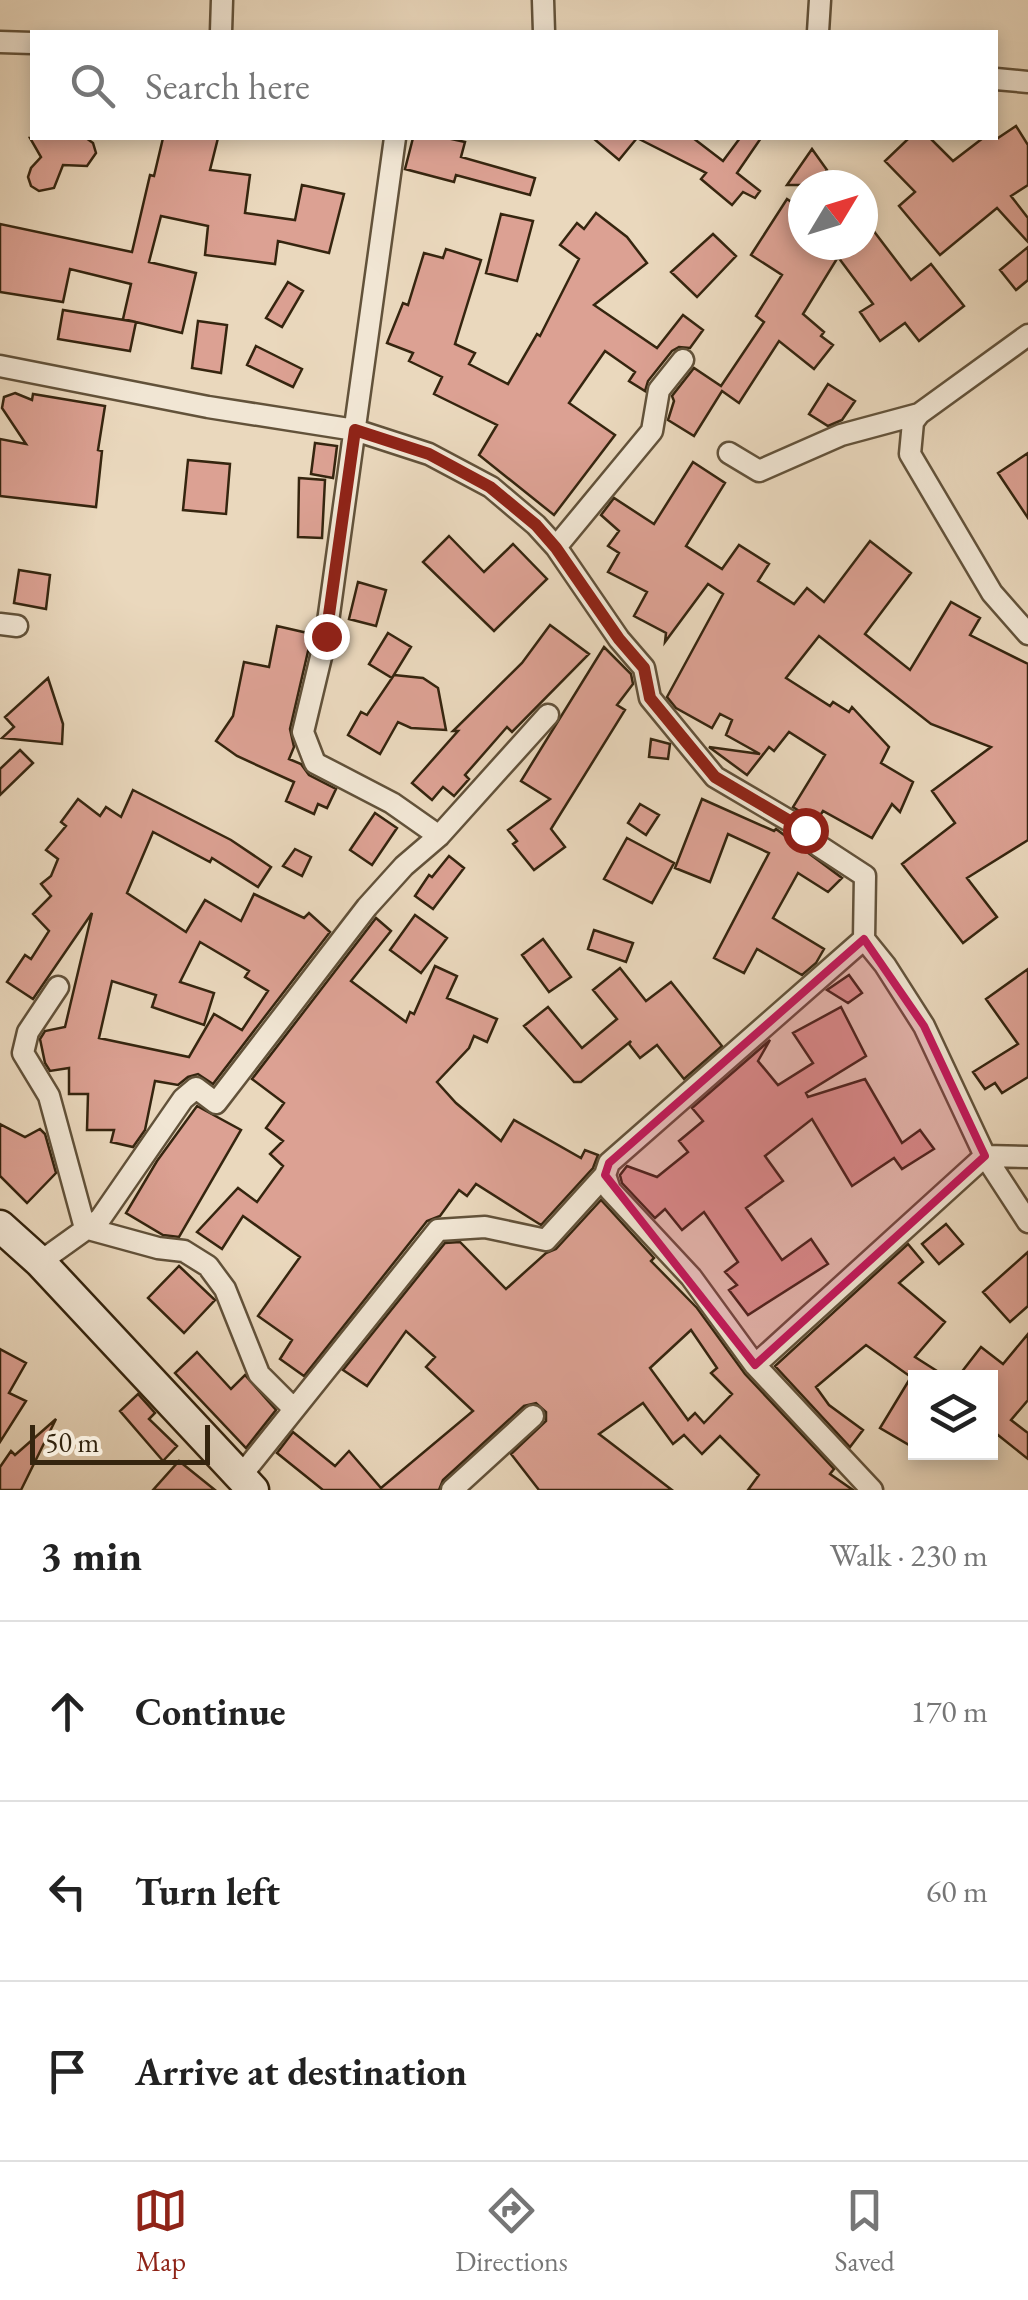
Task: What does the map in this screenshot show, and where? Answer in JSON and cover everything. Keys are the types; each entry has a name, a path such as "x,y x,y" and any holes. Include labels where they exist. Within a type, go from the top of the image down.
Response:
{"street":[{"path":"221,30 222,0"},
{"path":"544,0 544,30"},
{"path":"818,30 820,0"},
{"path":"0,42 30,42"},
{"path":"998,80 1028,82"},
{"path":"395,140 326,636 303,732 315,763 392,802 439,836"},
{"path":"1028,334 919,414 913,422 910,454 992,593 1028,634"},
{"path":"556,548 652,431 659,390 683,360"},
{"path":"0,366 208,407 355,430 429,454 490,487 536,525 644,668 650,698 715,777 805,830 819,846 865,876 864,939 886,964 924,1026 985,1156 1028,1222"},
{"path":"729,453 759,471 841,435 919,414"},
{"path":"40,1262 100,1219 182,1099 196,1088 216,1104 367,907 404,866 439,836 548,715"},
{"path":"0,1226 40,1262 246,1483 294,1409 438,1230 485,1227 546,1240 605,1175 609,1163 864,939"},
{"path":"58,987 28,1032 23,1052 49,1096 85,1228"},
{"path":"755,1364 985,1156 1028,1157"},
{"path":"605,1175 610,1190 690,1278 755,1364 872,1490"},
{"path":"85,1228 184,1251 208,1266 226,1289 260,1374 294,1409"},
{"path":"452,1490 533,1416"}],"highlighted area":[{"path":"864,939 924,1026 985,1156 755,1365 605,1175 609,1163"}],"building":[{"path":"1016,126 1028,145 1028,185 1011,196 1028,218 1028,242 997,208 940,255 899,206 915,192 885,161 907,140 932,140 953,161 980,140 998,138"},
{"path":"31,140 89,140 96,153 87,166 63,165 54,188 39,191 31,186 28,177 41,157"},
{"path":"163,140 218,140 210,170 250,175 245,213 295,220 302,185 344,194 329,253 278,241 275,264 205,255 208,226 161,216 149,262 196,273 182,333 123,319 131,284 70,269 63,302 0,292 0,224 132,252"},
{"path":"412,140 456,140 465,142 461,157 535,178 530,195 456,175 454,182 405,169"},
{"path":"595,140 635,140 619,160"},
{"path":"641,140 696,140 723,161 739,140 760,140 737,173 760,191 755,198 743,192 732,205 701,179 706,173"},
{"path":"812,149 827,170 797,170"},
{"path":"787,199 788,260 836,260 803,314 833,345 814,369 779,341 739,403 722,391 694,436 668,420 672,396 694,368 721,386 764,322 756,316 782,275 751,255"},
{"path":"596,213 627,237 647,263 594,305 657,348 683,315 703,330 690,348 672,351 648,381 645,391 629,381 635,372 605,351 569,403 615,435 554,515 479,455 497,425 434,394 442,377 409,361 413,353 387,343 403,303 408,305 424,253 443,258 446,249 481,260 455,344 475,353 469,364 508,384 537,334 540,336 579,259 560,245 577,223 584,229"},
{"path":"501,214 533,221 517,281 486,273"},
{"path":"713,234 736,256 697,297 671,272"},
{"path":"878,237 911,280 931,264 964,306 919,341 905,323 880,341 860,312 873,304 840,260 878,260"},
{"path":"1028,247 1028,280 1016,290 1000,270"},
{"path":"288,282 303,291 282,327 266,318"},
{"path":"63,310 136,322 130,351 58,339"},
{"path":"198,321 227,325 221,373 192,368"},
{"path":"256,346 302,369 293,387 247,365"},
{"path":"828,384 855,401 842,420 828,426 809,414"},
{"path":"15,393 32,400 33,394 105,406 98,450 102,451 96,507 0,496 0,439 26,444 2,408 4,397"},
{"path":"315,443 337,446 333,478 311,474"},
{"path":"1028,453 1028,518 998,473"},
{"path":"188,460 230,464 226,514 183,510"},
{"path":"693,462 725,483 686,546 722,569 739,545 769,564 758,581 794,604 807,588 824,602 870,541 911,573 865,634 910,670 951,602 980,618 970,635 1028,664 1028,840 967,878 997,917 963,943 902,864 955,823 932,791 991,747 931,724 819,636 786,678 830,706 833,702 849,712 852,707 889,747 881,763 913,782 900,812 892,804 872,838 823,811 816,822 793,807 825,755 789,732 774,751 769,747 747,775 709,747 760,754 726,735 732,720 720,714 712,728 676,708 667,697 723,594 708,584 665,642 666,633 634,616 647,592 608,572 619,553 608,546 619,531 601,515 614,498 654,524"},
{"path":"299,478 325,480 322,538 298,537"},
{"path":"449,536 484,572 513,544 547,579 494,631 423,562"},
{"path":"19,570 50,575 46,609 14,603"},
{"path":"358,582 386,590 376,626 349,619"},
{"path":"550,625 589,654 512,732 507,727 465,775 469,779 454,796 443,787 432,800 412,783 458,731 453,731 522,663"},
{"path":"277,626 312,634 290,729 294,747 289,759 336,789 327,808 318,804 314,814 286,801 294,782 237,756 216,741 233,716 244,662 269,667"},
{"path":"388,633 411,647 392,678 369,664"},
{"path":"604,647 631,674 633,684 617,705 625,710 551,829 565,847 534,870 513,844 517,841 508,830 550,799 521,781"},
{"path":"394,675 423,678 438,688 446,730 411,728 398,722 380,754 348,735 361,712 367,715"},
{"path":"48,678 63,724 62,744 2,738 14,727 5,717"},
{"path":"651,739 670,744 668,759 649,757"},
{"path":"20,750 33,763 0,795 0,769"},
{"path":"133,790 231,840 271,867 258,887 212,858 210,862 153,832 127,893 186,932 205,900 241,921 254,894 304,918 309,913 330,932 213,1084 198,1074 178,1085 155,1081 145,1130 133,1147 111,1142 114,1130 87,1130 88,1094 69,1094 69,1068 50,1071 40,1039 45,1031 65,1027 92,913 33,999 7,982 25,955 31,959 49,931 33,914 51,896 41,884 51,876 58,859 46,850 66,826 61,822 78,799 100,816 106,807 121,817","holes":["200,942 249,971 245,977 268,991 242,1030 214,1014 189,1057 99,1038 112,981 156,995 152,1007 204,1025 214,993 180,982"]},
{"path":"702,799 776,829 842,878 828,892 798,873 773,918 824,949 802,975 757,949 744,973 714,958 769,853 728,834 710,882 675,868"},
{"path":"640,804 659,815 646,835 628,823"},
{"path":"375,813 397,828 372,865 350,850"},
{"path":"627,838 674,863 652,903 604,879"},
{"path":"295,849 311,857 302,876 283,866"},
{"path":"449,856 464,868 433,909 415,896"},
{"path":"415,915 447,938 421,973 390,950"},
{"path":"376,918 391,931 351,981 406,1022 410,1012 414,1014 435,966 457,976 447,998 497,1019 487,1042 474,1036 469,1048 437,1082 456,1103 501,1141 514,1120 581,1158 585,1150 598,1155 593,1168 541,1225 476,1184 467,1196 459,1190 440,1216 427,1221 304,1376 280,1359 292,1340 258,1316 300,1257 243,1216 222,1249 197,1232 238,1188 257,1202 283,1166 270,1154 283,1141 266,1128 284,1103 252,1079"},
{"path":"594,930 633,943 626,962 588,949"},
{"path":"543,939 571,977 549,992 522,955"},
{"path":"620,968 646,1001 671,982 722,1046 684,1079 657,1045 640,1058 629,1044 631,1041 581,1082 574,1082 524,1026 548,1007 582,1048 617,1019 593,990"},
{"path":"1028,969 1028,1077 1002,1093 995,1083 985,1089 973,1072 1018,1044 986,999"},
{"path":"849,975 862,993 848,1003 827,990"},
{"path":"841,1007 866,1056 806,1093 808,1097 865,1079 902,1143 920,1130 934,1149 902,1169 894,1158 852,1186 812,1119 765,1156 783,1181 746,1208 782,1260 811,1239 828,1264 748,1315 729,1290 737,1285 725,1272 738,1262 704,1212 682,1230 665,1209 655,1218 622,1183 620,1175 627,1166 657,1177 688,1152 679,1141 703,1121 692,1108 770,1040 758,1061 778,1085 813,1063 793,1033"},
{"path":"197,1106 241,1130 179,1237 163,1235 126,1213"},
{"path":"0,1124 25,1137 40,1129 45,1134 56,1173 27,1203 0,1176"},
{"path":"601,1200 654,1258 651,1261 697,1308 745,1374 834,1469 830,1474 853,1490 748,1490 759,1475 720,1436 702,1454 684,1435 673,1444 643,1403 599,1434 672,1490 539,1490 511,1454 546,1421 546,1412 536,1403 524,1406 443,1480 439,1490 323,1490 277,1453 293,1432 335,1466 349,1451 381,1488 473,1411 426,1367 435,1357 406,1331 367,1386 343,1370 445,1243 460,1242 506,1289 546,1253 556,1249","holes":["691,1330 717,1368 711,1373 732,1394 704,1423 695,1413 688,1420 650,1368"]},
{"path":"946,1224 963,1244 939,1264 922,1244"},
{"path":"908,1244 923,1262 899,1283 945,1322 915,1357 935,1370 908,1370 908,1375 866,1345 816,1387 829,1405 863,1430 850,1447 775,1366"},
{"path":"1028,1252 1028,1306 1010,1322 983,1292"},
{"path":"179,1266 215,1300 184,1333 148,1298"},
{"path":"1028,1334 1028,1400 1011,1420 1028,1433 1028,1459 998,1435 998,1370 963,1370 981,1347 1003,1364"},
{"path":"0,1349 26,1363 9,1393 26,1401 0,1442"},
{"path":"197,1352 231,1389 245,1375 276,1410 246,1448 175,1373"},
{"path":"908,1382 908,1444 880,1428"},
{"path":"138,1394 155,1413 149,1419 177,1446 163,1461 120,1411"},
{"path":"56,1419 21,1490 0,1490 0,1467 11,1451 15,1455"},
{"path":"179,1461 215,1490 153,1490"}],"route":[{"path":"326,636 355,430 429,454 490,487 536,525 644,668 650,698 715,777 805,830"}]}
